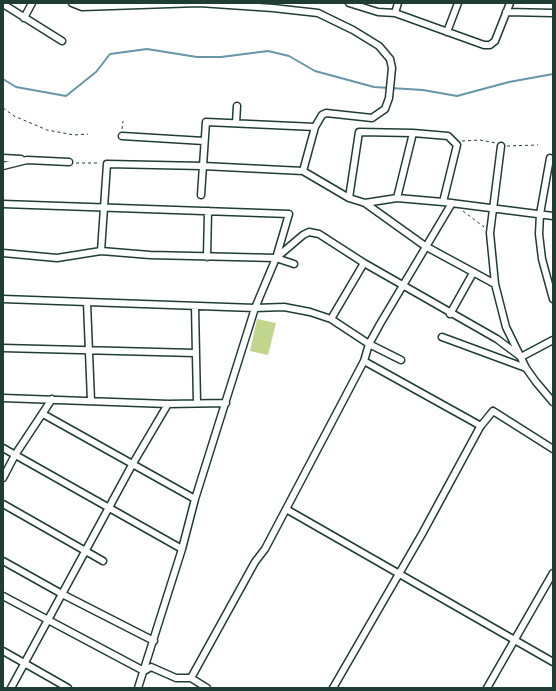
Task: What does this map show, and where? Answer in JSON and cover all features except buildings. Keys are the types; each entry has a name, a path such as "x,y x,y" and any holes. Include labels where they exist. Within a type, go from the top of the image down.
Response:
{"street":[{"path":"24,18 32,3"},
{"path":"72,3 82,7 144,4 228,4 318,14 353,30 379,46 390,59 392,68 389,98 385,109 372,118 326,113 322,115 315,127 303,171"},
{"path":"349,3 378,12 395,13 484,45 495,41 510,3"},
{"path":"395,13 398,3"},
{"path":"447,32 458,3"},
{"path":"3,4 62,40"},
{"path":"506,12 553,13"},
{"path":"236,124 237,106"},
{"path":"201,195 206,122 315,127"},
{"path":"349,198 358,132 413,133 448,136 457,145 443,202"},
{"path":"397,198 413,133"},
{"path":"122,136 204,142"},
{"path":"501,146 490,230 495,284 505,322 526,368 553,402"},
{"path":"3,158 68,162"},
{"path":"550,158 540,214 539,234 542,259 553,299"},
{"path":"3,166 27,160"},
{"path":"102,251 107,164 203,166 303,171 349,198 365,203 425,246 495,284"},
{"path":"365,203 397,198 452,203 553,216"},
{"path":"191,678 255,562 265,549 364,361 369,344 402,285 452,203"},
{"path":"3,204 289,214 276,258 255,308 195,499 182,549 154,641 138,688"},
{"path":"207,257 208,211"},
{"path":"276,258 309,232 319,234 364,263 450,314 497,339 521,357"},
{"path":"3,253 57,258 102,251 207,257 276,258 294,264"},
{"path":"331,319 364,263"},
{"path":"450,314 473,273"},
{"path":"3,299 87,303 135,302 255,308 284,307 310,312 331,319 369,344 401,360"},
{"path":"87,303 91,401"},
{"path":"195,306 197,403"},
{"path":"442,337 526,368"},
{"path":"521,357 553,340"},
{"path":"3,348 195,353"},
{"path":"364,361 481,426"},
{"path":"3,398 168,404 226,403"},
{"path":"3,478 15,455 52,399"},
{"path":"11,688 49,621 62,594 132,465 168,404"},
{"path":"333,688 422,534 481,426 493,412 553,450"},
{"path":"43,414 195,499"},
{"path":"3,448 182,549"},
{"path":"3,504 103,561"},
{"path":"286,509 553,662"},
{"path":"3,561 62,594 154,641"},
{"path":"487,688 553,573"},
{"path":"3,596 144,670"},
{"path":"3,651 68,688"},
{"path":"144,670 151,667 176,678 191,678 207,688"}],"path":[{"path":"3,108 14,116 48,130 74,135 88,134"},
{"path":"122,136 123,121"},
{"path":"68,162 107,164"},
{"path":"452,203 490,230"}],"green space":[{"path":"257,319 276,323 268,355 250,351"}],"waterway":[{"path":"3,79 16,87 66,96 96,72 110,54 147,49 197,57 221,57 268,51 289,56 315,71 374,87 423,90 457,96 509,82 553,74"}]}
